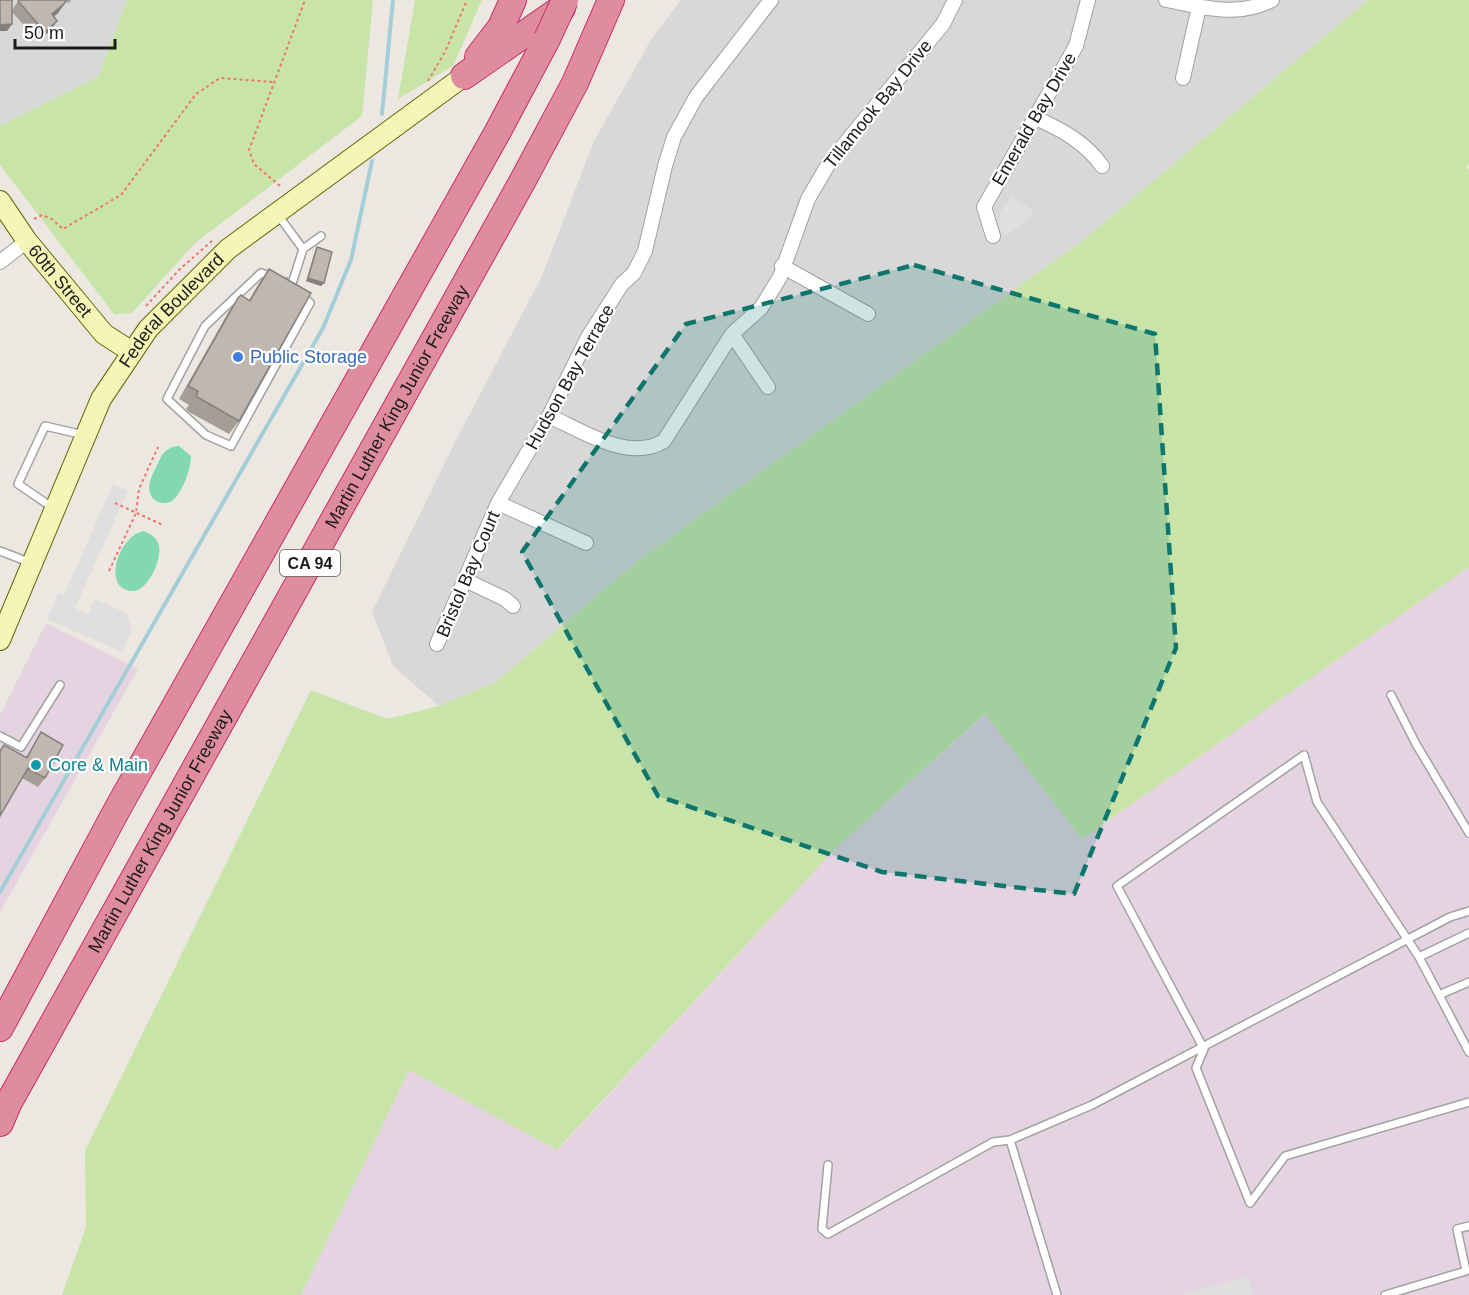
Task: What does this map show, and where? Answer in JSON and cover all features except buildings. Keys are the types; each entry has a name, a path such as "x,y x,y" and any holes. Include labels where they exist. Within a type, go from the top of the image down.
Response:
{"highway":[{"path":"464,76 501,27 513,0"},
{"name":"CA 94","path":"0,1028 119,806 497,134 565,0"},
{"path":"464,76 573,0"},
{"name":"Martin Luther King Junior Freeway","path":"0,1123 20,1083 522,182 575,83 611,0"}],"main road":[{"name":"Federal Boulevard","path":"0,640 53,508 101,399 148,329 206,270 276,213 464,76"},
{"name":"60th Street","path":"0,201 27,241 104,334 132,352"}],"street":[{"name":"Hudson Bay Terrace","path":"498,503 549,416 588,337 622,284 634,273 645,251 674,137 696,98 771,0"},
{"name":"Tillamook Bay Drive","path":"549,416 616,445 637,448 656,446 664,441 732,334 760,308 780,277 782,266 808,199 829,163 943,24 955,0"},
{"name":"Emerald Bay Drive","path":"993,236 984,207 1076,46 1089,0"},
{"path":"1166,0 1199,7 1242,11 1258,8 1272,0"},
{"path":"1183,78 1199,7"},
{"path":"1036,118 1066,132 1091,151 1102,166"},
{"path":"0,262 27,241"},
{"path":"782,266 868,314"},
{"path":"732,334 768,387"},
{"path":"498,503 586,543"},
{"name":"Bristol Bay Court","path":"438,644 498,503"},
{"path":"465,580 505,598 513,606"}],"lane":[{"path":"276,213 303,249"},
{"path":"292,284 303,249 321,236"},
{"path":"261,273 292,284 310,303 231,446 206,435 167,399 204,326 261,273"},
{"path":"53,508 18,484 45,426 84,435"},
{"path":"0,551 31,563"},
{"path":"0,736 21,747 60,685"},
{"path":"1391,695 1416,744 1469,833"},
{"path":"1204,1049 1117,886 1304,755 1317,802 1419,957 1469,1052"},
{"path":"828,1165 822,1228 828,1234 993,1142 1011,1140 1092,1105 1204,1049 1450,917 1469,911"},
{"path":"1419,957 1469,933"},
{"path":"1439,995 1469,982"},
{"path":"1204,1049 1196,1068 1250,1203 1285,1156 1469,1102"},
{"path":"1011,1140 1057,1295"},
{"path":"1385,1295 1466,1271 1457,1229 1469,1226"}],"path":[{"path":"280,186 254,164 249,150 305,0"},
{"path":"427,83 445,52 467,0"},
{"path":"34,219 42,215 52,219 63,229 121,195 196,94 220,78 274,82"},
{"path":"109,571 136,513 139,489 158,447"},
{"path":"115,503 163,525"}],"highlighted area":[{"path":"914,265 1155,334 1176,648 1074,894 882,872 658,796 522,552 686,324"}],"shaded area":[{"path":"0,0 127,0 98,77 0,126"},
{"path":"681,0 1368,0 1082,241 638,561 496,682 439,706 393,666 372,612 455,442 542,276 594,141 652,38"},
{"path":"1011,197 1034,211 1025,223 1005,235 998,227 1000,212"},
{"path":"113,484 128,491 75,608 88,614 95,599 126,613 132,629 122,652 47,619 58,593 64,595"},
{"path":"1469,567 1469,1295 301,1295 409,1070 558,1150 834,850 986,714 1082,839"},
{"path":"46,623 138,669 0,912 0,715"},
{"path":"1248,1277 1253,1295 1178,1295"}],"green space":[{"path":"127,0 373,0 362,116 194,244 132,313 114,314 0,165 0,126 98,77"},
{"path":"415,0 482,0 453,66 398,99"},
{"path":"1368,0 1469,0 1469,165 1466,167 1469,170 1469,567 1082,839 985,714 834,850 557,1150 409,1070 301,1295 62,1295 86,1227 85,1151 311,690 387,719 439,706 496,682 638,561 1082,241"},
{"path":"179,446 191,456 185,481 174,499 166,503 158,502 150,492 151,477 164,453 168,449"},
{"path":"144,531 154,537 158,543 159,556 154,572 139,589 133,591 123,589 116,573 117,562 127,542"}],"waterway":[{"path":"382,114 393,0"},
{"path":"0,892 323,328 351,260 372,161"}],"place":[{"name":"Public Storage","path":"238,357"},
{"name":"Core & Main","path":"36,765"}]}
